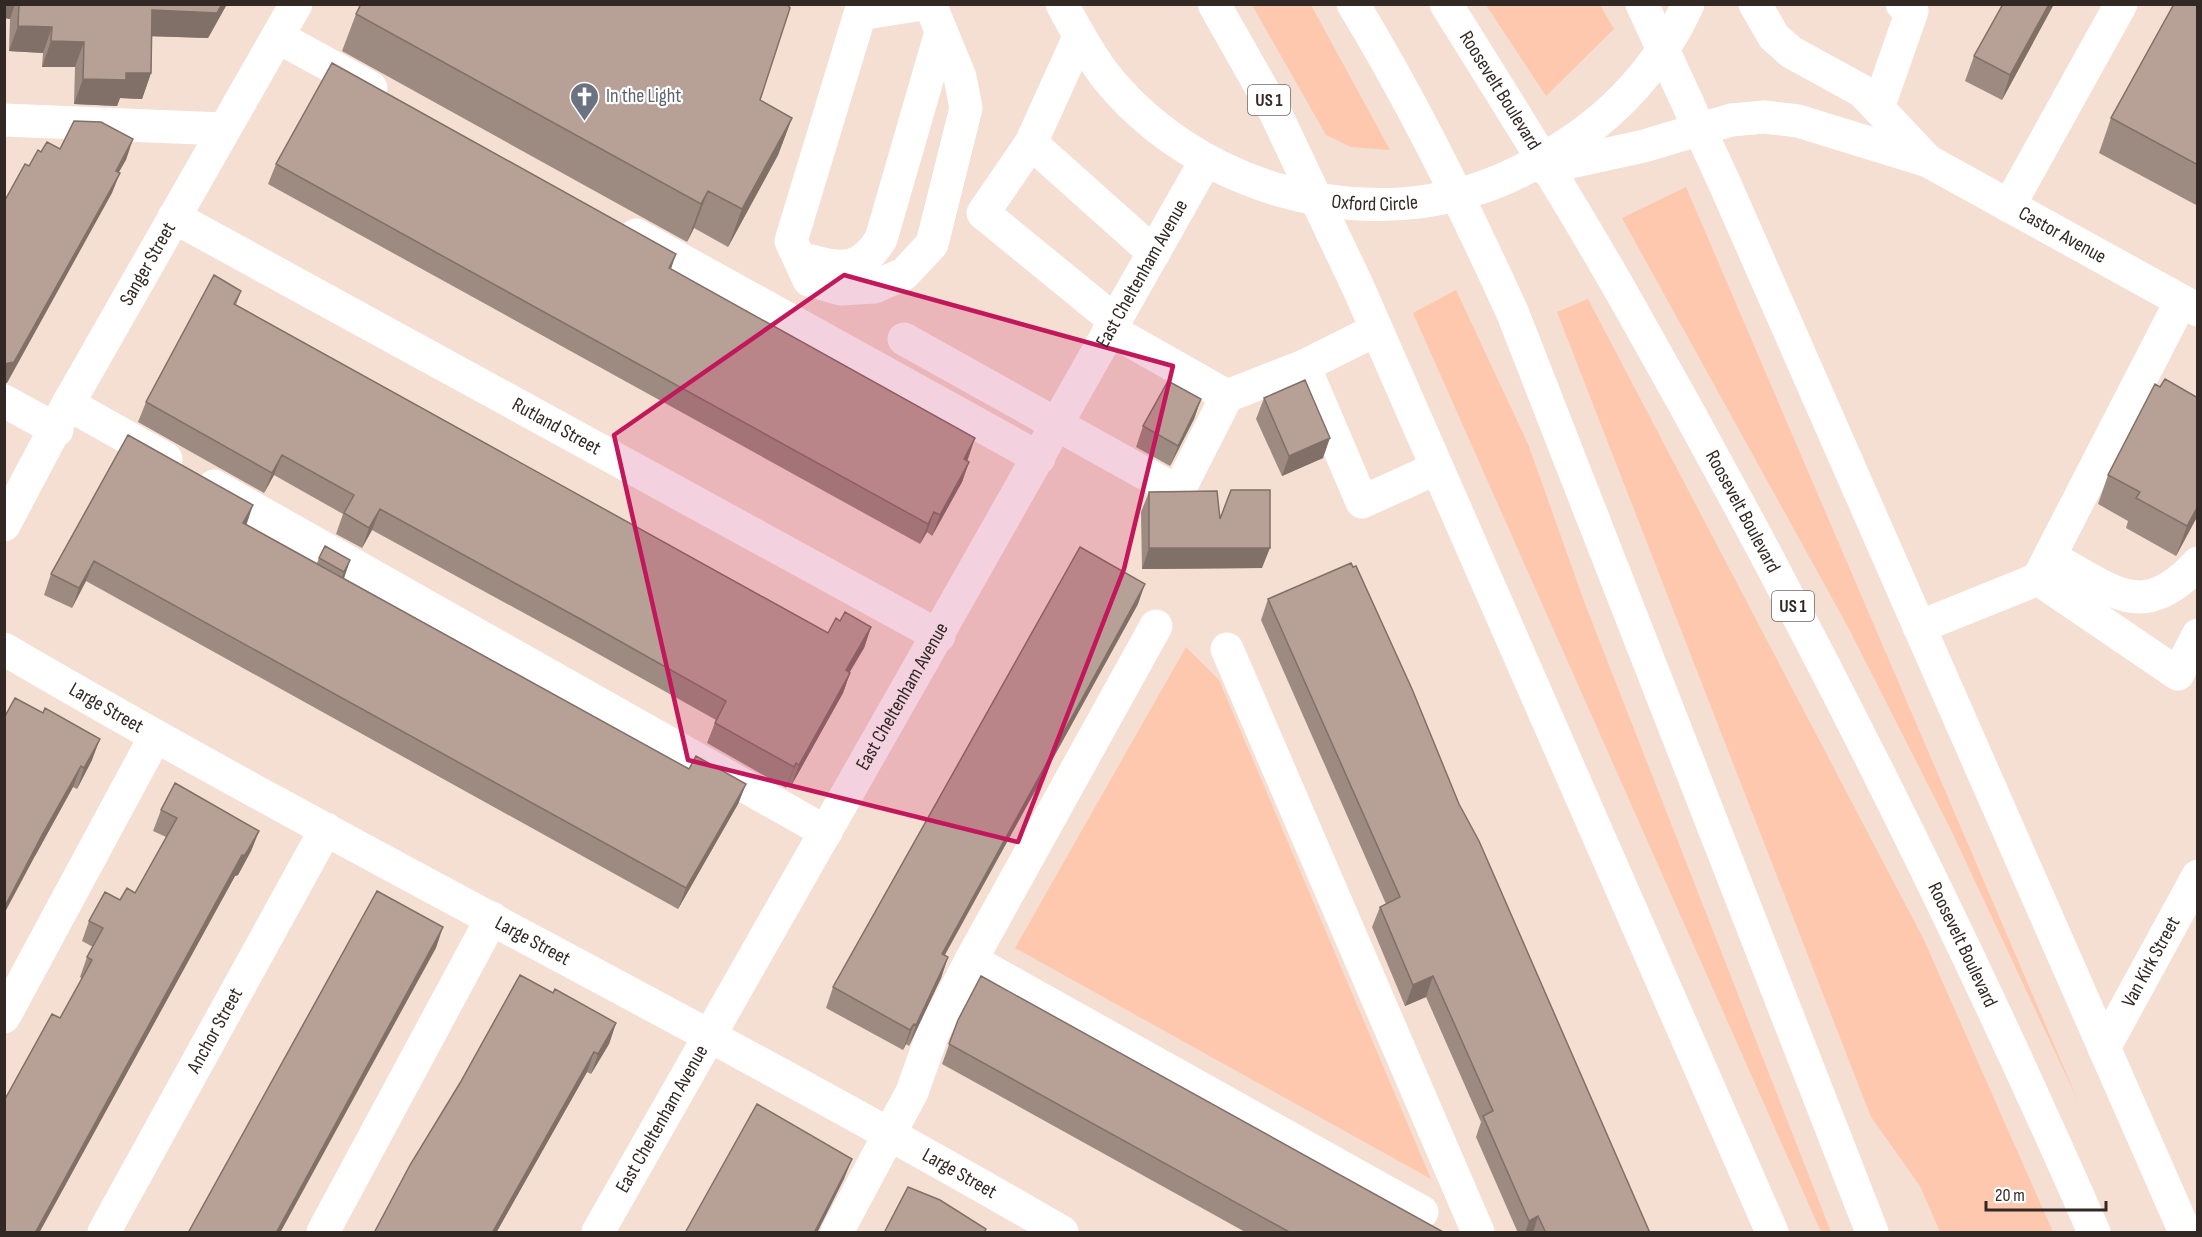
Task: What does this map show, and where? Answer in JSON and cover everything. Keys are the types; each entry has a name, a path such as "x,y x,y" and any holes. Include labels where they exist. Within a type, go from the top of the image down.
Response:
{"main road":[{"name":"Sanger Street","path":"4,525 174,217 296,4"},
{"path":"922,4 860,9 791,241 809,280 841,289 874,286 904,274 932,244 966,108 960,77 936,18"},
{"name":"Oxford Circle","path":"1062,4 1079,37 1105,75 1136,108 1206,160 1267,188 1317,199 1383,204 1415,202 1479,189 1579,150 1664,48 1688,4"},
{"name":"US 1","path":"1214,4 1274,110 1317,199 1772,1233"},
{"path":"1353,4 1422,125 1468,214 1513,314 1872,1233"},
{"name":"Roosevelt Boulevard","path":"1446,4 1630,307 1772,566 1932,878 2024,1072 2094,1233"},
{"path":"1642,4 1700,127 2185,1233"},
{"name":"Castor Avenue","path":"1755,4 1774,37 1791,52 1862,91 1928,161"},
{"path":"1878,108 1912,11 1902,4"},
{"path":"2009,206 2121,4"},
{"path":"799,258 825,265 849,267 869,258 881,239 936,18"},
{"path":"278,37 398,103"},
{"path":"1079,37 1030,143 983,213 1111,324 1227,396"},
{"name":"Castor Avenue","path":"1579,150 1644,146 1700,127 1731,120 1764,117 1798,121 1928,161 2189,305"},
{"path":"4,120 224,129"},
{"path":"1030,143 1154,253"},
{"name":"East Cheltenham Avenue","path":"598,1233 939,636 1111,324 1206,160"},
{"name":"Rutland Street","path":"174,217 939,636"},
{"path":"608,219 1039,458"},
{"path":"1919,627 2044,568 2189,305"},
{"path":"904,339 1178,492 1227,396 1304,366 1376,330"},
{"path":"1304,366 1362,502 1437,468"},
{"path":"4,401 62,417 826,832"},
{"path":"2044,568 2125,596 2143,598 2161,594 2176,586 2198,563"},
{"path":"2044,568 2178,674 2198,635"},
{"path":"837,1233 912,1092 933,1034 971,960 1156,626"},
{"name":"Large Street","path":"4,649 154,737 891,1133 1062,1233"},
{"path":"1227,649 1478,1233"},
{"path":"4,1017 154,737"},
{"name":"Anchor Street","path":"104,1233 326,829"},
{"name":"Van Kirk Street","path":"2104,1048 2198,876"},
{"path":"323,1233 492,918"},
{"path":"971,960 1422,1212"}],"highlighted area":[{"path":"844,275 1173,366 1124,569 1018,842 688,760 614,435"}],"shaded area":[{"path":"1252,5 1311,5 1390,150 1351,147 1326,135"},
{"path":"1486,5 1600,5 1614,29 1546,96"},
{"path":"1686,187 2079,1103 1951,830 1848,627 1622,218"},
{"path":"1456,290 1528,444 1585,604 1831,1232 1821,1232 1413,313"},
{"path":"1588,299 1924,940 2053,1232 1940,1232 1920,1186 1871,1117 1557,312"},
{"path":"1186,647 1219,680 1431,1179 1015,948"}],"building":[{"path":"19,4 222,4 217,13 152,10 151,73 126,73 126,80 83,79 84,42 51,41 52,27 18,26"},
{"name":"In the Light","path":"361,4 787,4 790,8 760,100 792,118 742,209 708,191 701,204 356,14"},
{"path":"2003,4 2049,4 2010,75 1974,56"},
{"path":"2174,4 2198,4 2198,165 2111,118"},
{"path":"332,63 676,254 669,268 975,438 964,459 969,462 940,515 934,512 928,524 276,164"},
{"path":"74,121 101,122 133,139 116,171 120,173 14,362 4,364 4,202 25,164 29,166 38,150 41,152 47,142 60,149"},
{"path":"214,275 241,291 234,304 828,633 836,618 840,621 845,612 871,627 846,670 850,673 799,765 796,763 794,767 715,723 726,701 584,621 380,509 369,528 344,513 354,495 282,455 272,473 146,402"},
{"path":"2165,379 2198,398 2198,506 2187,526 2136,498 2140,492 2108,475 2155,384 2160,387"},
{"path":"1305,380 1330,438 1289,456 1264,398"},
{"path":"1168,381 1201,399 1178,446 1143,426"},
{"path":"128,435 253,505 243,523 689,769 696,756 746,784 686,888 94,561 79,588 51,574"},
{"path":"1231,490 1270,490 1270,548 1149,548 1149,492 1217,491 1220,519"},
{"path":"325,546 350,560 344,572 319,558"},
{"path":"1080,547 1145,584 942,954 948,957 916,1025 914,1024 910,1030 833,987"},
{"path":"1351,563 1353,567 1356,566 1412,689 1459,804 1479,841 1650,1233 1546,1233 1538,1216 1529,1221 1483,1116 1493,1111 1433,976 1413,985 1380,907 1400,897 1268,599"},
{"path":"15,698 43,713 45,708 100,739 84,768 81,766 4,908 4,718"},
{"path":"175,783 259,831 245,855 242,855 35,1233 4,1233 4,1101 52,1014 60,1018 92,960 87,957 103,928 89,921 105,892 120,900 127,888 135,893 177,818 161,810"},
{"path":"377,891 443,927 276,1233 188,1233"},
{"path":"520,975 553,993 555,989 616,1023 598,1054 594,1052 492,1233 374,1233 410,1165 460,1083"},
{"path":"981,976 1445,1233 1291,1233 949,1044 958,1020"},
{"path":"757,1104 852,1159 814,1233 685,1233"},
{"path":"908,1187 940,1200 986,1229 984,1233 884,1233"}],"place":[{"name":"In the Light","path":"585,122"}]}
